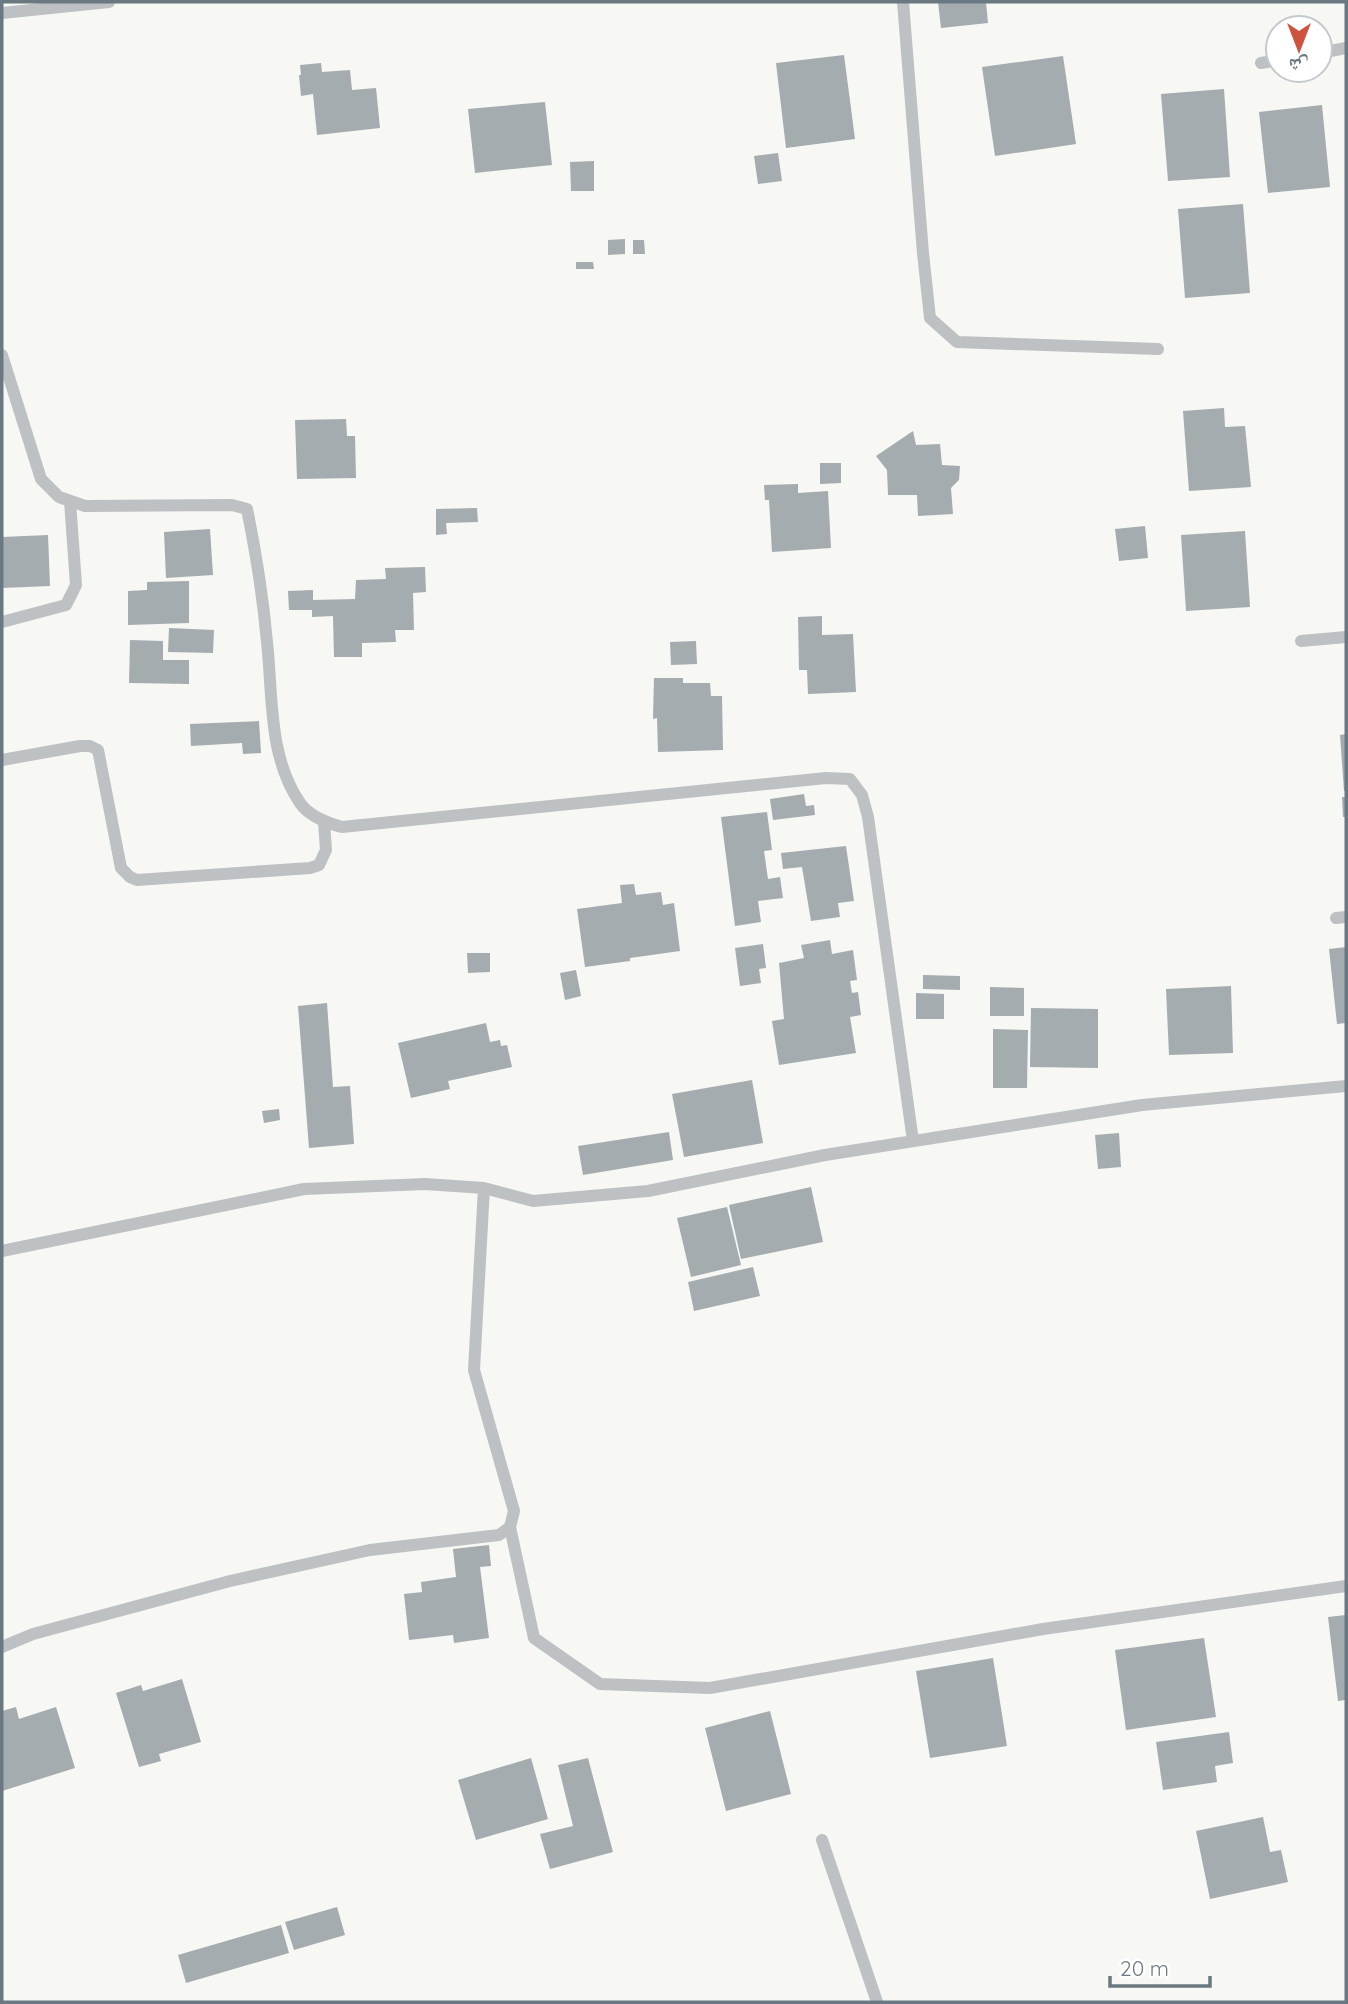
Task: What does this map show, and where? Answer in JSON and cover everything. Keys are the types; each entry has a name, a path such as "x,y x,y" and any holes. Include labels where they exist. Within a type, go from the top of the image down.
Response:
{"street":[{"path":"2,13 109,2"},
{"path":"903,2 930,318 957,342 1158,349"},
{"path":"2,356 41,479 59,497 85,506 232,505 247,509 267,641 276,748 286,777 301,806 324,822 342,827 826,778 850,779 862,795 868,817 913,1142"},
{"path":"2,622 66,605 73,594 76,585 71,501"},
{"path":"1301,640 1346,637"},
{"path":"2,760 80,746 99,750 121,867 137,880 310,868 319,865 326,850 324,822"},
{"path":"2,1251 304,1189 425,1184 484,1188 533,1200 648,1191 825,1155 1142,1105 1346,1086"},
{"path":"484,1188 474,1370 514,1511 510,1527 534,1638 600,1684 710,1688 1043,1629 1346,1586"},
{"path":"2,1647 33,1634 230,1581 370,1550 499,1535 510,1527"},
{"path":"822,1840 877,2002"}],"building":[{"path":"938,2 986,2 988,23 941,28"},
{"path":"844,55 855,139 786,148 776,63"},
{"path":"1063,56 1076,144 995,156 982,67"},
{"path":"321,63 322,72 350,70 352,90 376,88 380,128 317,135 313,94 301,96 299,75 300,65"},
{"path":"1224,89 1230,177 1168,181 1161,94"},
{"path":"545,102 552,165 475,173 468,109"},
{"path":"1322,105 1330,187 1268,193 1259,112"},
{"path":"778,153 782,181 758,184 754,156"},
{"path":"594,161 594,191 571,191 570,162"},
{"path":"1243,204 1250,293 1185,298 1178,209"},
{"path":"625,239 625,254 608,255 608,240"},
{"path":"633,240 644,240 645,254 633,254"},
{"path":"576,262 593,262 594,269 576,269"},
{"path":"1224,408 1225,427 1245,426 1251,487 1189,491 1183,411"},
{"path":"346,419 347,436 355,436 356,478 297,479 295,420"},
{"path":"913,431 916,445 940,444 942,465 960,466 959,480 951,488 953,514 918,516 917,495 888,495 887,470 876,456"},
{"path":"820,463 841,463 841,483 820,484"},
{"path":"798,484 798,493 828,491 831,548 772,552 769,500 765,500 764,485"},
{"path":"477,508 478,522 446,523 447,534 436,535 436,509"},
{"path":"1145,526 1148,558 1119,561 1115,529"},
{"path":"210,529 213,575 166,578 164,532"},
{"path":"1245,531 1250,607 1186,611 1181,535"},
{"path":"48,535 50,586 2,588 2,537"},
{"path":"425,567 426,592 413,593 414,630 395,630 396,642 362,643 362,657 334,657 333,616 312,617 312,610 289,610 288,591 313,590 313,600 355,599 356,580 386,579 385,568"},
{"path":"189,581 189,623 128,625 128,591 147,590 147,582"},
{"path":"822,616 822,635 853,634 856,692 808,694 807,670 799,670 798,617"},
{"path":"169,628 214,630 213,653 168,652"},
{"path":"130,640 163,641 163,660 189,660 189,684 129,683"},
{"path":"696,641 697,664 671,665 670,642"},
{"path":"654,678 683,678 683,683 710,683 711,696 722,696 723,750 658,752 657,718 653,719"},
{"path":"259,721 261,753 243,754 242,743 191,746 190,724"},
{"path":"1346,734 1346,791 1344,791 1340,735"},
{"path":"804,794 806,806 814,805 815,815 773,820 770,799"},
{"path":"1342,797 1346,797 1346,817 1343,817"},
{"path":"767,812 772,850 764,851 768,879 780,877 783,898 758,901 761,922 735,926 721,817"},
{"path":"846,846 854,901 838,903 840,917 811,921 802,867 783,869 781,853"},
{"path":"634,884 636,895 661,892 663,905 674,903 680,951 585,967 577,909 622,903 620,885"},
{"path":"830,940 832,954 853,950 857,980 850,981 852,993 858,992 861,1015 850,1017 856,1053 779,1065 772,1021 784,1019 779,963 804,958 801,945"},
{"path":"763,944 766,968 759,969 761,983 740,986 735,948"},
{"path":"1346,947 1346,1023 1337,1024 1329,949"},
{"path":"467,953 490,953 490,972 468,973"},
{"path":"576,970 581,996 565,1000 560,973"},
{"path":"923,975 960,976 960,990 923,989"},
{"path":"1231,986 1233,1053 1169,1055 1166,989"},
{"path":"990,987 1024,988 1024,1016 990,1016"},
{"path":"916,993 944,994 944,1019 916,1019"},
{"path":"327,1003 333,1087 350,1086 354,1144 309,1148 298,1006"},
{"path":"1031,1008 1098,1009 1098,1068 1030,1067"},
{"path":"486,1023 490,1042 500,1040 501,1046 507,1045 512,1067 448,1081 450,1089 411,1098 398,1043"},
{"path":"993,1029 1028,1030 1027,1088 993,1088"},
{"path":"752,1080 763,1143 684,1157 672,1094"},
{"path":"279,1109 280,1120 264,1123 262,1111"},
{"path":"669,1132 673,1160 583,1175 578,1146"},
{"path":"1119,1133 1121,1167 1098,1169 1095,1135"},
{"path":"811,1187 823,1242 741,1259 729,1205"},
{"path":"727,1207 741,1265 691,1277 677,1218"},
{"path":"753,1267 760,1296 694,1311 688,1282"},
{"path":"489,1545 491,1566 480,1567 489,1638 454,1643 453,1635 409,1640 404,1594 422,1592 421,1582 456,1577 453,1549"},
{"path":"1346,1615 1346,1700 1338,1701 1328,1617"},
{"path":"1204,1638 1216,1717 1126,1730 1115,1650"},
{"path":"993,1658 1007,1746 930,1758 916,1671"},
{"path":"182,1679 201,1742 159,1754 161,1761 139,1767 116,1693 141,1685 143,1691"},
{"path":"16,1707 19,1719 56,1707 75,1768 2,1791 2,1711"},
{"path":"770,1711 791,1794 726,1811 705,1728"},
{"path":"1229,1732 1233,1763 1215,1766 1217,1782 1163,1790 1156,1742"},
{"path":"531,1758 548,1819 476,1840 458,1780"},
{"path":"588,1758 613,1852 550,1869 540,1834 573,1826 558,1765"},
{"path":"1263,1817 1270,1852 1281,1850 1288,1882 1210,1899 1196,1831"},
{"path":"337,1907 345,1935 294,1950 285,1922"},
{"path":"281,1925 289,1953 186,1983 178,1955"}]}
